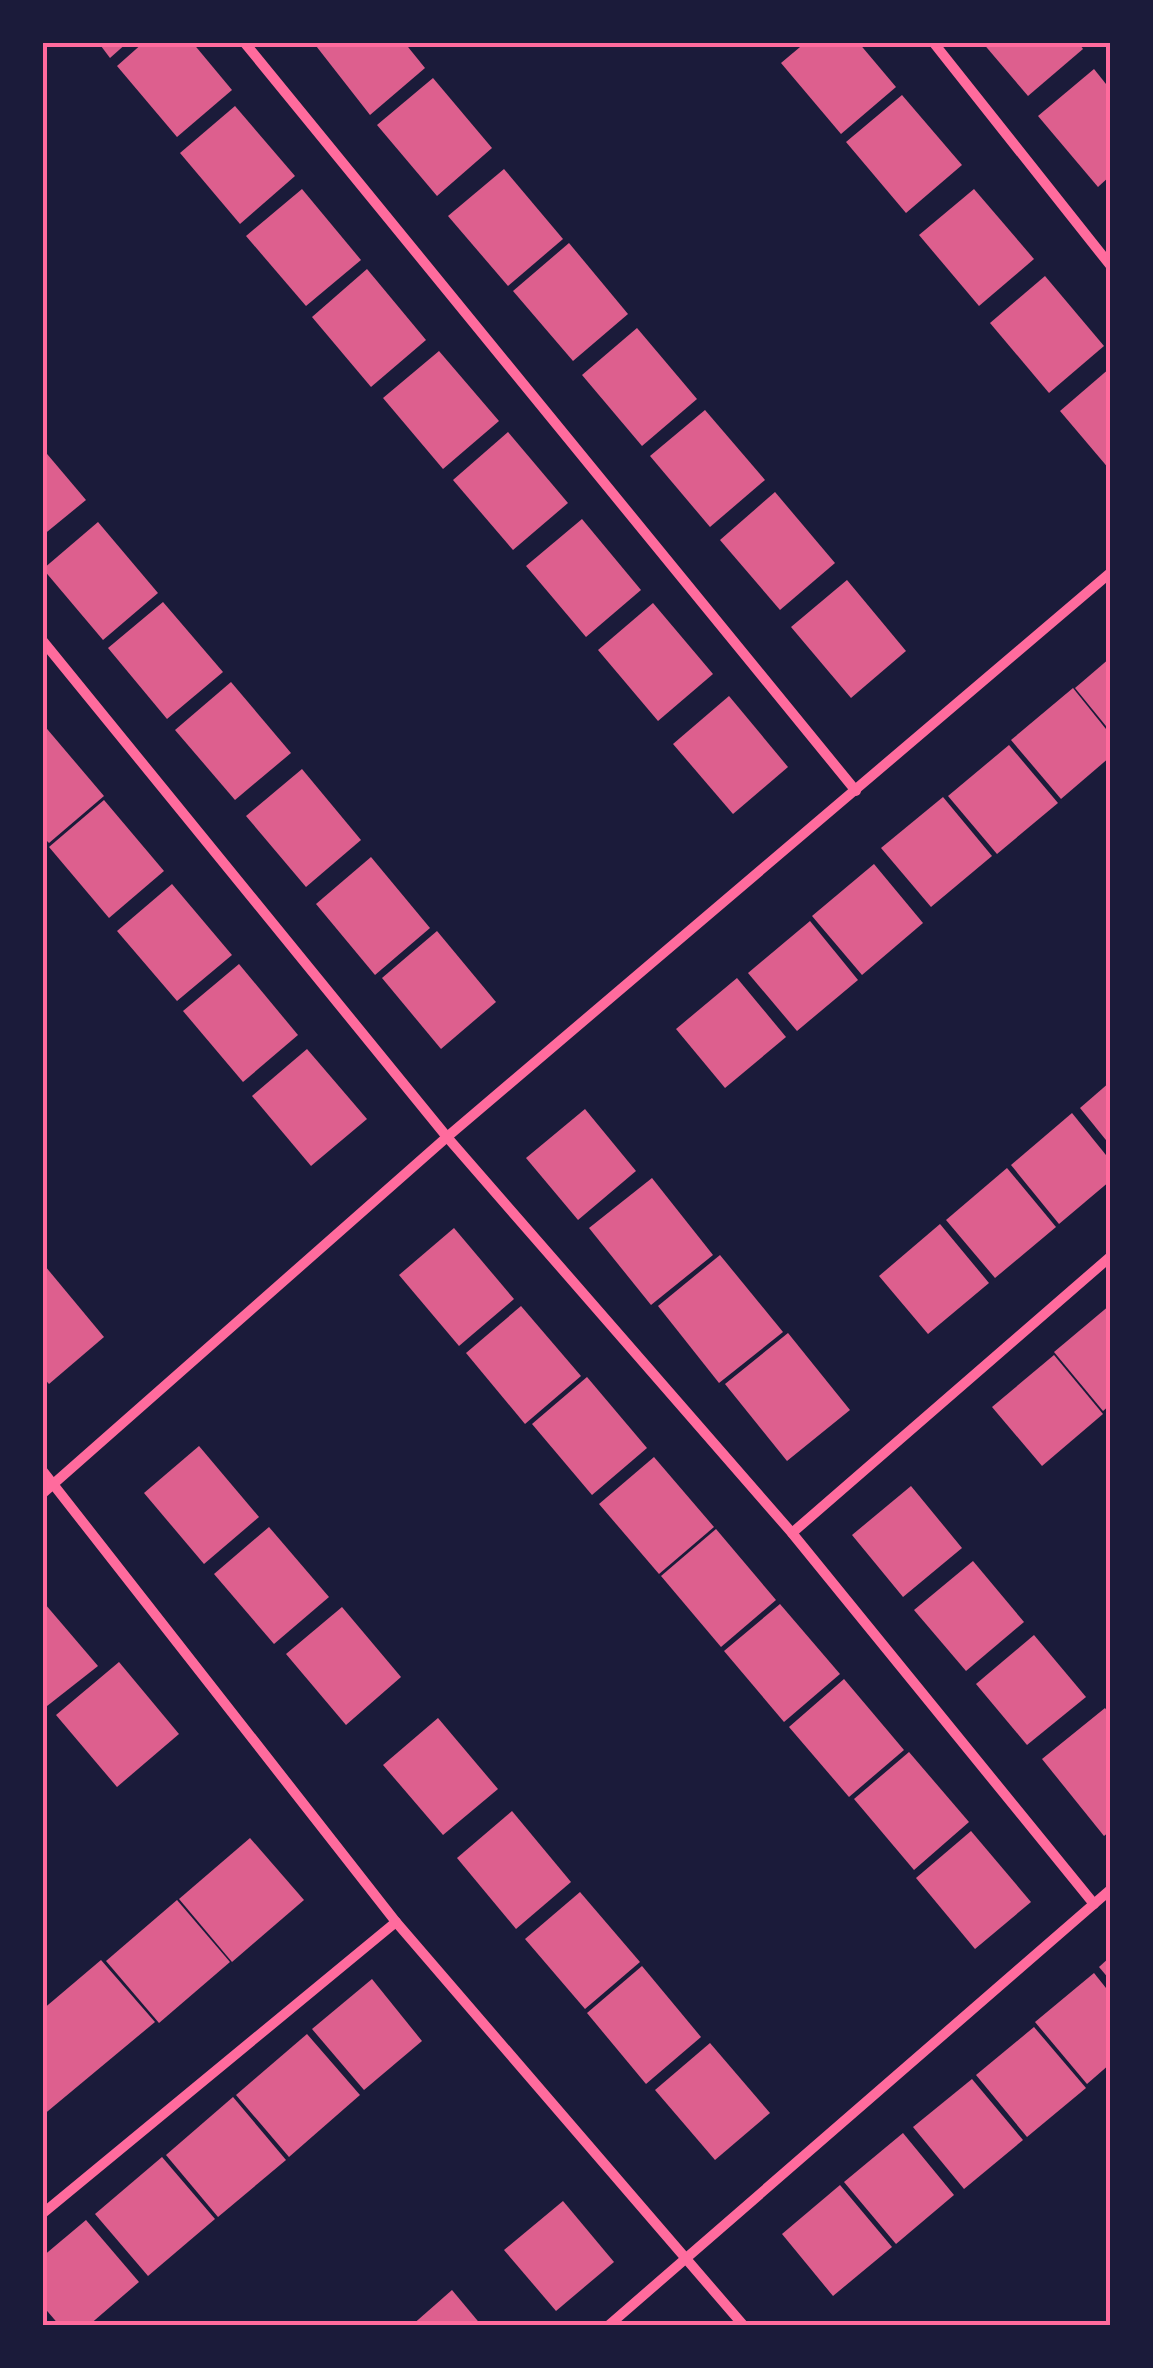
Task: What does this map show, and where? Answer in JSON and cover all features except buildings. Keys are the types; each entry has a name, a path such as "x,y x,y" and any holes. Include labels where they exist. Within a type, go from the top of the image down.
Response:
{"street":[{"path":"244,42 856,791"},
{"path":"933,42 1110,264"},
{"path":"42,1494 448,1136 1110,573"},
{"path":"42,640 448,1136 792,1533 1094,1904"},
{"path":"792,1533 1110,1257"},
{"path":"42,1470 396,1922 744,2326"},
{"path":"608,2326 1110,1890"},
{"path":"42,2214 396,1922"}]}
